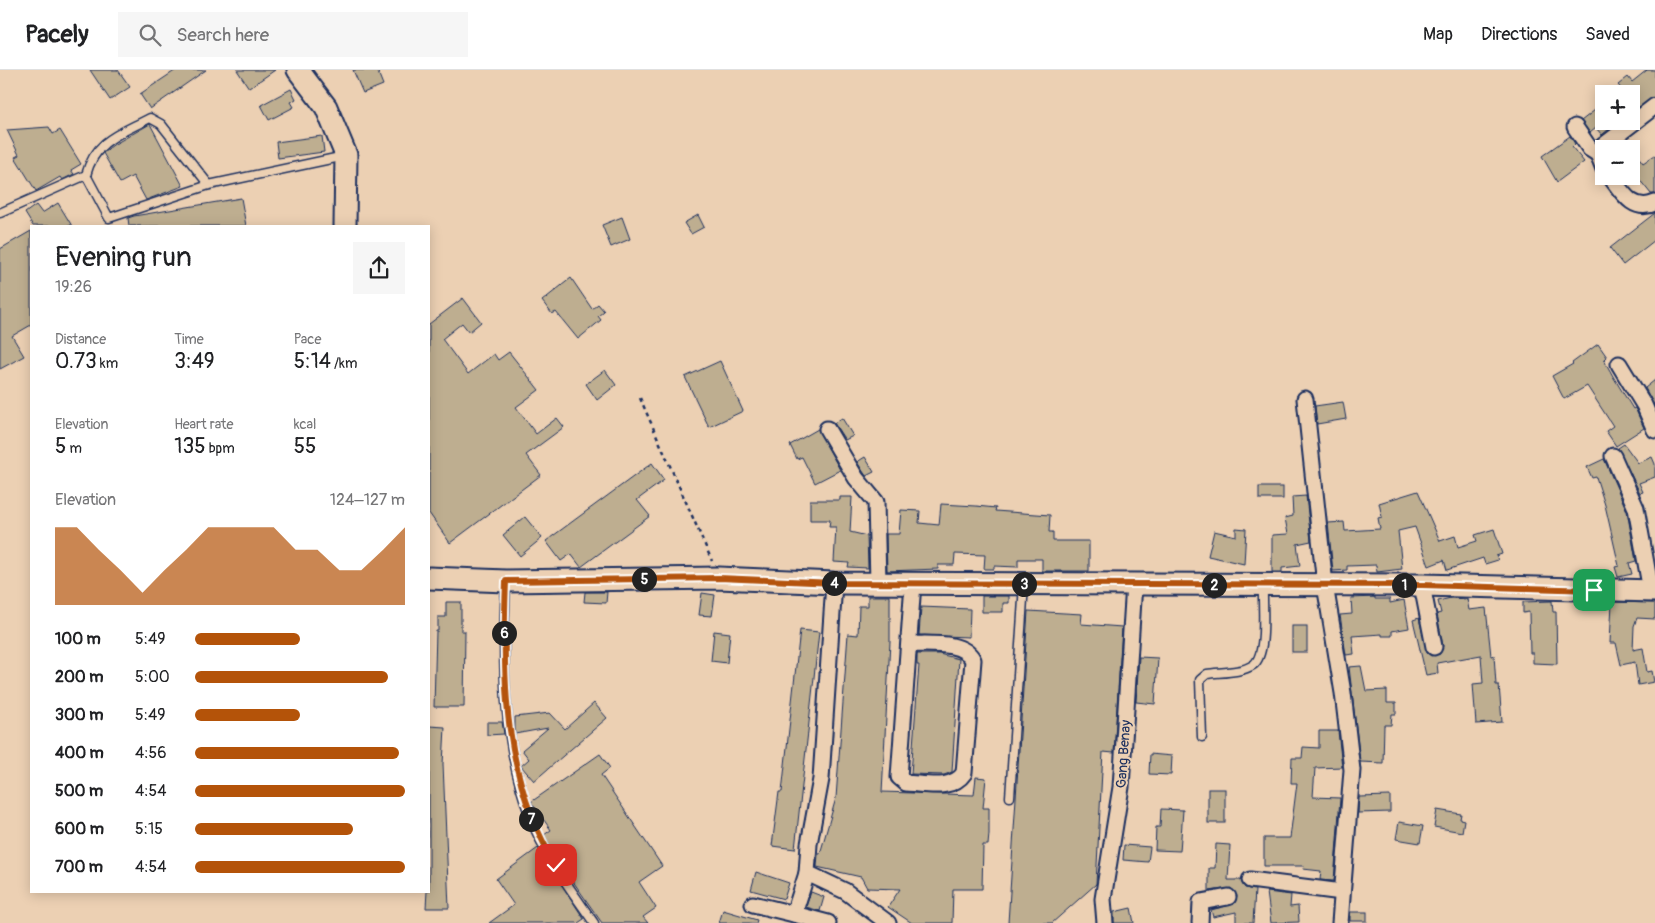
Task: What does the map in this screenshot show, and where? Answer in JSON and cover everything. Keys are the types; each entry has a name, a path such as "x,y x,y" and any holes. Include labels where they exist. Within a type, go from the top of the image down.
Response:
{"street":[{"path":"298,70 326,107 346,156 345,225"},
{"path":"1611,140 1655,106"},
{"path":"1575,127 1590,149 1595,152"},
{"path":"1618,185 1635,205 1644,207 1655,203"},
{"path":"1619,364 1644,405 1655,430"},
{"path":"1305,399 1325,586 1343,693 1352,770 1340,923"},
{"path":"827,429 856,478 876,502 878,582"},
{"path":"430,578 506,581 719,578 834,583 1422,585 1653,591 1636,508 1613,456"},
{"path":"794,914 807,873 809,844 821,779 834,583"},
{"path":"909,644 957,647 969,653 973,660 964,773 960,780 952,785 906,783 899,777 913,583"},
{"name":"Gang Benay","path":"1105,923 1103,899 1121,786 1134,584"},
{"path":"1422,585 1434,647"},
{"path":"807,873 845,890 888,923"},
{"path":"1250,880 1342,892"},
{"path":"1200,923 1201,902 1228,897"},
{"path":"753,904 828,923"}],"lane":[{"path":"209,185 161,124 150,118 106,140 90,160 86,175 109,222 209,185 346,156"},
{"path":"0,213 86,175"},
{"path":"506,581 503,666 505,698 512,746 523,796 541,841 594,923"},
{"path":"1010,797 1024,584"},
{"path":"1202,737 1200,680 1202,677 1244,670 1254,665 1262,652 1263,585"}],"path":[{"path":"640,398 719,578"}],"building":[{"path":"90,70 118,70 130,87 110,100"},
{"path":"176,70 206,70 150,109 140,94"},
{"path":"237,70 275,70 249,88"},
{"path":"353,70 377,70 383,85 363,93"},
{"path":"1647,70 1655,70 1655,97 1640,106 1640,85 1618,85 1628,77 1632,82"},
{"path":"291,89 296,99 291,102 294,107 269,120 261,105"},
{"path":"1595,110 1595,129 1590,133 1581,121"},
{"path":"150,124 183,186 146,200 133,176 120,183 103,153 113,145"},
{"path":"49,127 53,134 60,130 81,164 71,170 74,174 62,180 60,177 36,191 15,157 19,155 7,130"},
{"path":"1598,130 1608,130 1602,135"},
{"path":"322,136 324,152 278,158 276,142"},
{"path":"1570,136 1575,144 1572,147 1584,162 1557,182 1542,156"},
{"path":"1655,155 1655,194 1651,194 1640,180 1640,159 1643,163"},
{"path":"241,198 246,225 129,225 128,218"},
{"path":"58,203 71,225 32,225 25,213 36,205 42,213"},
{"path":"1655,213 1655,240 1623,265 1610,248"},
{"path":"698,215 704,227 691,234 684,223"},
{"path":"622,217 630,239 611,247 602,225"},
{"path":"30,232 30,326 12,336 24,356 0,369 0,249"},
{"path":"571,278 592,309 598,304 604,311 598,316 601,320 578,339 556,312 552,314 542,301"},
{"path":"463,298 481,322 469,332 462,323 442,339 468,374 494,354 498,360 509,352 539,390 516,407 536,434 557,418 564,427 526,455 541,475 450,543 430,514 430,323"},
{"path":"1598,344 1607,357 1604,360 1633,409 1635,408 1644,428 1616,446 1606,431 1613,426 1587,386 1564,399 1552,376 1573,364"},
{"path":"720,361 743,411 709,427 685,377"},
{"path":"605,370 616,385 597,400 586,384"},
{"path":"1655,380 1655,407 1645,388"},
{"path":"1343,402 1346,419 1317,424 1315,406"},
{"path":"842,418 853,436 845,440 834,423"},
{"path":"818,429 840,470 815,483 802,457 797,459 790,445"},
{"path":"1624,444 1638,463 1652,457 1655,464 1655,477 1639,483 1643,492 1640,493 1618,448"},
{"path":"865,457 874,472 866,476 857,462"},
{"path":"1604,459 1627,511 1636,561 1629,563 1632,574 1618,577 1615,567 1619,566 1605,505 1596,477 1592,478 1587,467"},
{"path":"652,463 664,480 637,500 650,516 581,567 571,554 561,561 546,541"},
{"path":"1259,487 1283,487 1283,499 1259,499"},
{"path":"1418,491 1440,541 1455,536 1458,547 1477,541 1475,535 1494,529 1502,554 1496,556 1498,560 1485,564 1483,558 1447,570 1444,560 1429,566 1415,527 1398,531 1402,569 1377,572 1376,565 1347,566 1347,570 1333,571 1328,523 1344,522 1345,531 1380,529 1378,518 1382,517 1379,503"},
{"path":"1306,496 1311,541 1297,544 1300,566 1282,568 1282,572 1272,572 1272,535 1288,534 1285,518 1293,516 1292,497"},
{"path":"840,497 852,497 850,532 867,536 868,568 848,567 849,563 834,562 836,527 829,527 830,520 810,520 810,500 840,500"},
{"path":"941,504 996,508 995,511 1050,515 1049,532 1053,532 1053,541 1089,541 1089,571 1042,571 1042,559 1018,559 1018,567 994,566 994,569 984,569 985,555 955,554 954,565 938,565 938,569 887,571 886,534 899,534 901,510 920,511 919,523 939,525"},
{"path":"525,517 542,538 520,556 503,535"},
{"path":"1236,528 1246,529 1244,564 1208,556 1214,531 1236,536"},
{"path":"585,592 607,592 606,603 584,602"},
{"path":"702,593 715,595 712,616 699,615"},
{"path":"868,596 890,596 890,642 882,792 974,795 976,777 986,778 983,808 989,808 989,834 988,845 983,845 982,889 953,889 952,923 912,923 888,907 900,889 867,888 861,877 817,867 818,854 820,854 836,798 848,634 858,635 859,606 868,606"},
{"path":"982,596 1009,596 1009,603 1003,603 1003,612 982,612"},
{"path":"1375,597 1375,599 1390,599 1390,603 1404,600 1409,628 1392,631 1392,636 1382,636 1382,634 1352,636 1354,654 1346,655 1340,615 1352,614 1351,598"},
{"path":"1451,598 1467,599 1469,610 1486,608 1491,656 1494,655 1496,685 1499,685 1502,722 1476,724 1473,684 1483,683 1481,655 1437,663 1438,673 1426,675 1413,620 1419,618 1427,653 1431,656 1440,654 1443,646 1437,614 1441,613 1438,601"},
{"path":"1552,601 1553,612 1556,612 1557,664 1533,663 1533,653 1530,653 1529,612 1523,613 1523,602"},
{"path":"446,602 461,602 461,631 465,631 464,707 434,707 436,631 438,631 438,617 446,617"},
{"path":"1612,602 1655,603 1655,619 1637,618 1634,626 1633,650 1643,648 1647,672 1652,671 1654,682 1638,685 1635,662 1621,665 1616,643 1610,643"},
{"path":"921,607 970,609 969,637 919,635"},
{"path":"1028,611 1082,614 1081,624 1122,627 1114,753 1103,752 1096,884 1052,923 1008,923"},
{"path":"1292,626 1307,626 1307,652 1292,652"},
{"path":"800,630 819,632 795,849 772,846 779,792 782,792"},
{"path":"714,631 730,633 727,663 711,661"},
{"path":"917,654 939,654 959,659 952,772 944,775 911,774 919,665 917,665"},
{"path":"1139,657 1158,658 1155,704 1136,702"},
{"path":"1361,666 1366,691 1387,690 1387,703 1396,703 1396,714 1392,714 1391,725 1384,725 1383,763 1360,762 1349,667"},
{"path":"594,703 607,718 534,781 521,766 529,759 522,750 548,728 515,734 515,717 550,713 565,729"},
{"path":"487,722 502,722 504,734 487,735"},
{"path":"430,726 445,727 443,764 449,908 426,908 427,893 430,893"},
{"path":"1319,731 1338,731 1342,767 1315,768 1313,797 1340,798 1334,881 1320,880 1321,871 1303,869 1304,866 1264,866 1264,838 1290,838 1297,783 1291,783 1292,758 1302,758 1303,747 1319,748"},
{"path":"600,754 610,768 601,775 662,866 639,882 656,908 643,917 648,923 602,923 556,857 544,835 551,830 531,802"},
{"path":"1150,754 1172,756 1171,775 1149,774"},
{"path":"1208,789 1225,789 1225,823 1208,823"},
{"path":"1390,796 1390,812 1358,813 1359,797"},
{"path":"1161,809 1183,810 1180,851 1155,850 1156,827 1160,827"},
{"path":"1437,810 1461,814 1460,819 1464,820 1462,832 1434,827"},
{"path":"1399,822 1423,826 1420,843 1396,839"},
{"path":"1216,844 1230,845 1228,880 1241,880 1245,888 1255,890 1253,923 1236,923 1236,912 1213,917 1211,910 1234,904 1237,896 1231,888 1209,891 1209,868 1215,868"},
{"path":"1124,845 1150,847 1148,862 1123,860"},
{"path":"538,848 584,919 578,923 489,923 514,905 496,879"},
{"path":"756,872 789,883 784,899 751,890"},
{"path":"811,892 824,897 820,911 806,907"},
{"path":"1267,892 1291,895 1290,907 1298,906 1299,922 1271,923"},
{"path":"1131,908 1134,923 1114,923 1114,912"},
{"path":"723,910 757,920 756,923 719,923"},
{"path":"1350,912 1367,912 1367,921 1350,921"}],"route":[{"path":"556,865 541,841 523,796 507,716 503,666 506,581 719,578 834,583 1422,585 1594,590"}]}
